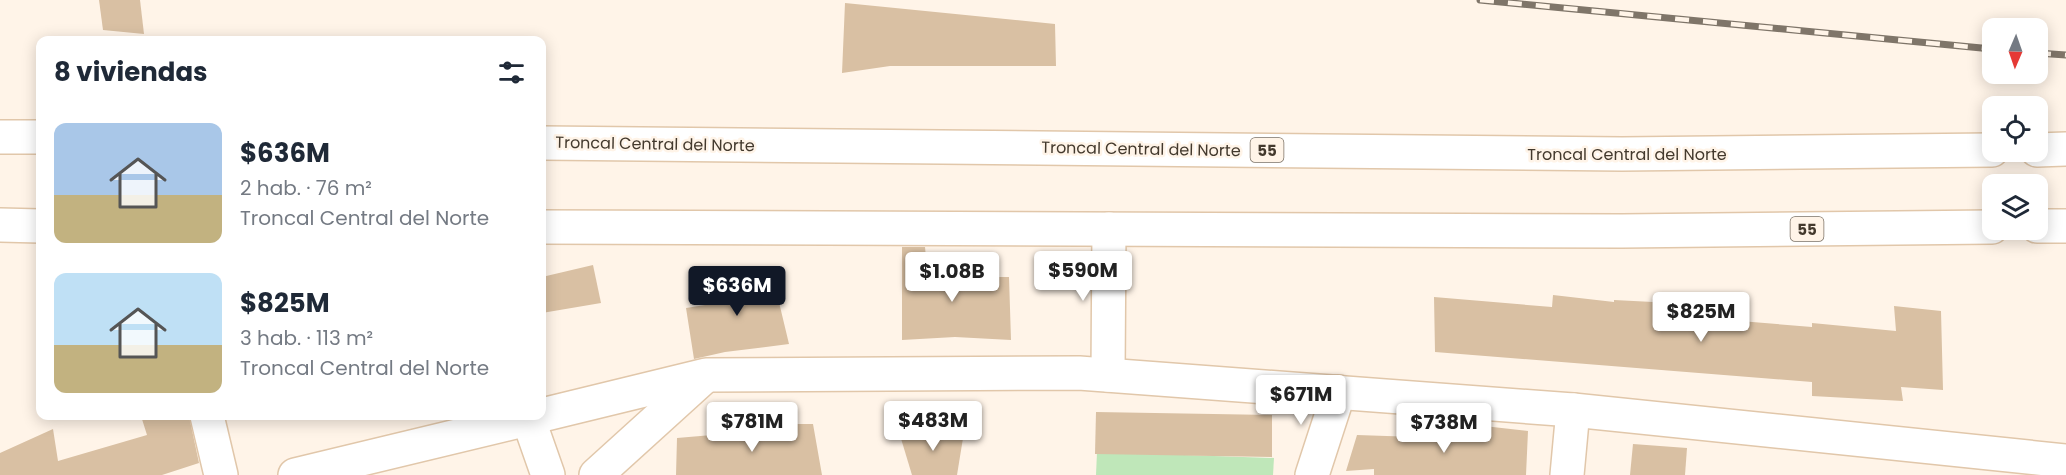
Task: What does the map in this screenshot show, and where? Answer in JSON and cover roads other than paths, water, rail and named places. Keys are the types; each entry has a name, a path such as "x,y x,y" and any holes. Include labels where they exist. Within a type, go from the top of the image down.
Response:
{"main road":[{"path":"0,137 36,137"},
{"name":"Troncal Central del Norte","path":"546,143 1622,154 1982,150"},
{"path":"2048,150 2066,149"},
{"path":"0,225 36,226"},
{"path":"2048,226 2066,226"},
{"name":"55","path":"546,227 1622,231 1982,227"},
{"path":"1108,375 1109,229"},
{"path":"546,414 706,375 1079,373 1573,410 2066,461"},
{"path":"596,475 706,375"},
{"path":"1312,475 1339,392"},
{"path":"1567,475 1573,410"},
{"path":"208,420 221,475"},
{"path":"295,475 520,420"},
{"path":"537,420 548,475"}],"railway":[{"path":"1480,0 1982,48"},
{"path":"2048,54 2066,55"}]}
